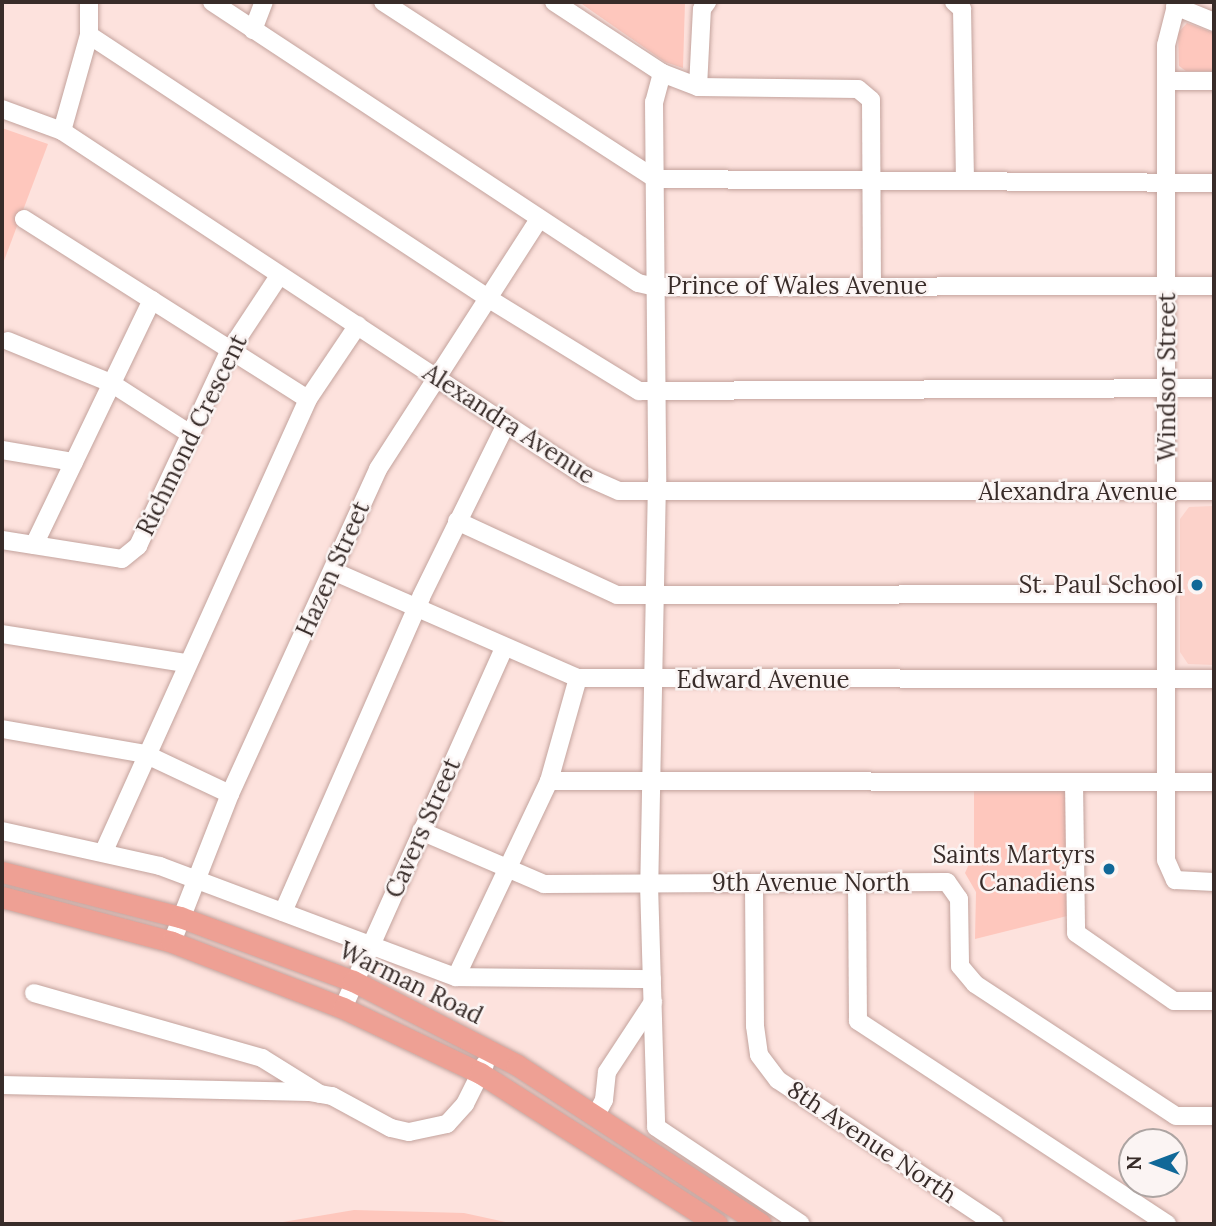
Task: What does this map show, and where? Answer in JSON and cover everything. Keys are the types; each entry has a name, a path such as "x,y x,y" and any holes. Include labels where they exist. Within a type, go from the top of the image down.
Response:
{"main road":[{"name":"Warman Road","path":"2,872 180,917 353,981 493,1052 596,1115 761,1224"},
{"name":"Warman Road","path":"2,897 55,908 172,942 343,1008 480,1073 717,1224"}],"street":[{"path":"62,131 89,35 89,2"},
{"name":"Prince of Wales Avenue","path":"212,2 638,283 655,287 1214,286"},
{"path":"253,30 264,2"},
{"path":"383,2 656,179 1214,183"},
{"path":"554,2 662,74 698,87 858,89 871,100 872,285"},
{"path":"698,87 702,9 707,2"},
{"path":"954,2 962,9 965,181"},
{"path":"1176,4 1214,22"},
{"name":"Windsor Street","path":"1176,4 1166,45 1168,872 1175,880 1214,883"},
{"path":"89,35 485,297 639,391 1214,388"},
{"path":"662,74 654,102 654,597 649,884 656,1127 801,1224"},
{"path":"1167,81 1214,81"},
{"name":"Alexandra Avenue","path":"2,109 62,131 585,476 619,491 1214,491"},
{"path":"24,219 308,399"},
{"name":"Hazen Street","path":"172,942 230,794 378,470 485,297 539,219"},
{"name":"Richmond Crescent","path":"2,540 122,559 138,546 230,350 279,276"},
{"path":"34,545 152,300"},
{"path":"104,851 186,663 308,399 358,325"},
{"path":"8,341 111,383 190,434"},
{"path":"284,912 417,608 506,424"},
{"path":"2,450 74,462"},
{"path":"457,521 617,595 1167,594"},
{"name":"Edward Avenue","path":"333,571 504,648 579,678 1214,679"},
{"path":"2,634 186,663"},
{"name":"Cavers Street","path":"343,1008 504,648"},
{"path":"456,976 510,871 550,781 579,678"},
{"path":"2,729 145,754 230,794"},
{"path":"550,781 1214,782"},
{"path":"1073,782 1076,933 1174,1001 1214,1001"},
{"path":"2,831 104,851 195,878 456,976 652,979"},
{"name":"9th Avenue North","path":"421,831 544,884 947,882 958,899 960,966 975,984 1176,1116 1214,1116"},
{"path":"857,882 858,1021 1167,1224"},
{"name":"8th Avenue North","path":"754,884 755,1026 760,1055 779,1080 995,1224"},
{"path":"34,993 262,1058 320,1094 391,1128 429,1131 447,1124 461,1110 493,1052"},
{"path":"596,1115 604,1100 607,1072 653,1002"},
{"path":"2,1085 320,1094"}],"shaded area":[{"path":"579,2 685,2 683,68 665,62"},
{"path":"1187,23 1214,33 1214,71 1186,71 1179,66 1178,33"},
{"path":"2,128 48,144 2,266"},
{"name":"St. Paul School","path":"1214,506 1214,665 1188,664 1180,652 1180,519 1189,507"},
{"path":"974,786 1068,786 1071,915 975,939 976,892 965,873 974,853"},
{"path":"354,1210 464,1213 514,1224 271,1224"}],"place":[{"name":"St. Paul School","path":"1197,585"},
{"name":"Saints Martyrs Canadiens","path":"1109,869"}]}
